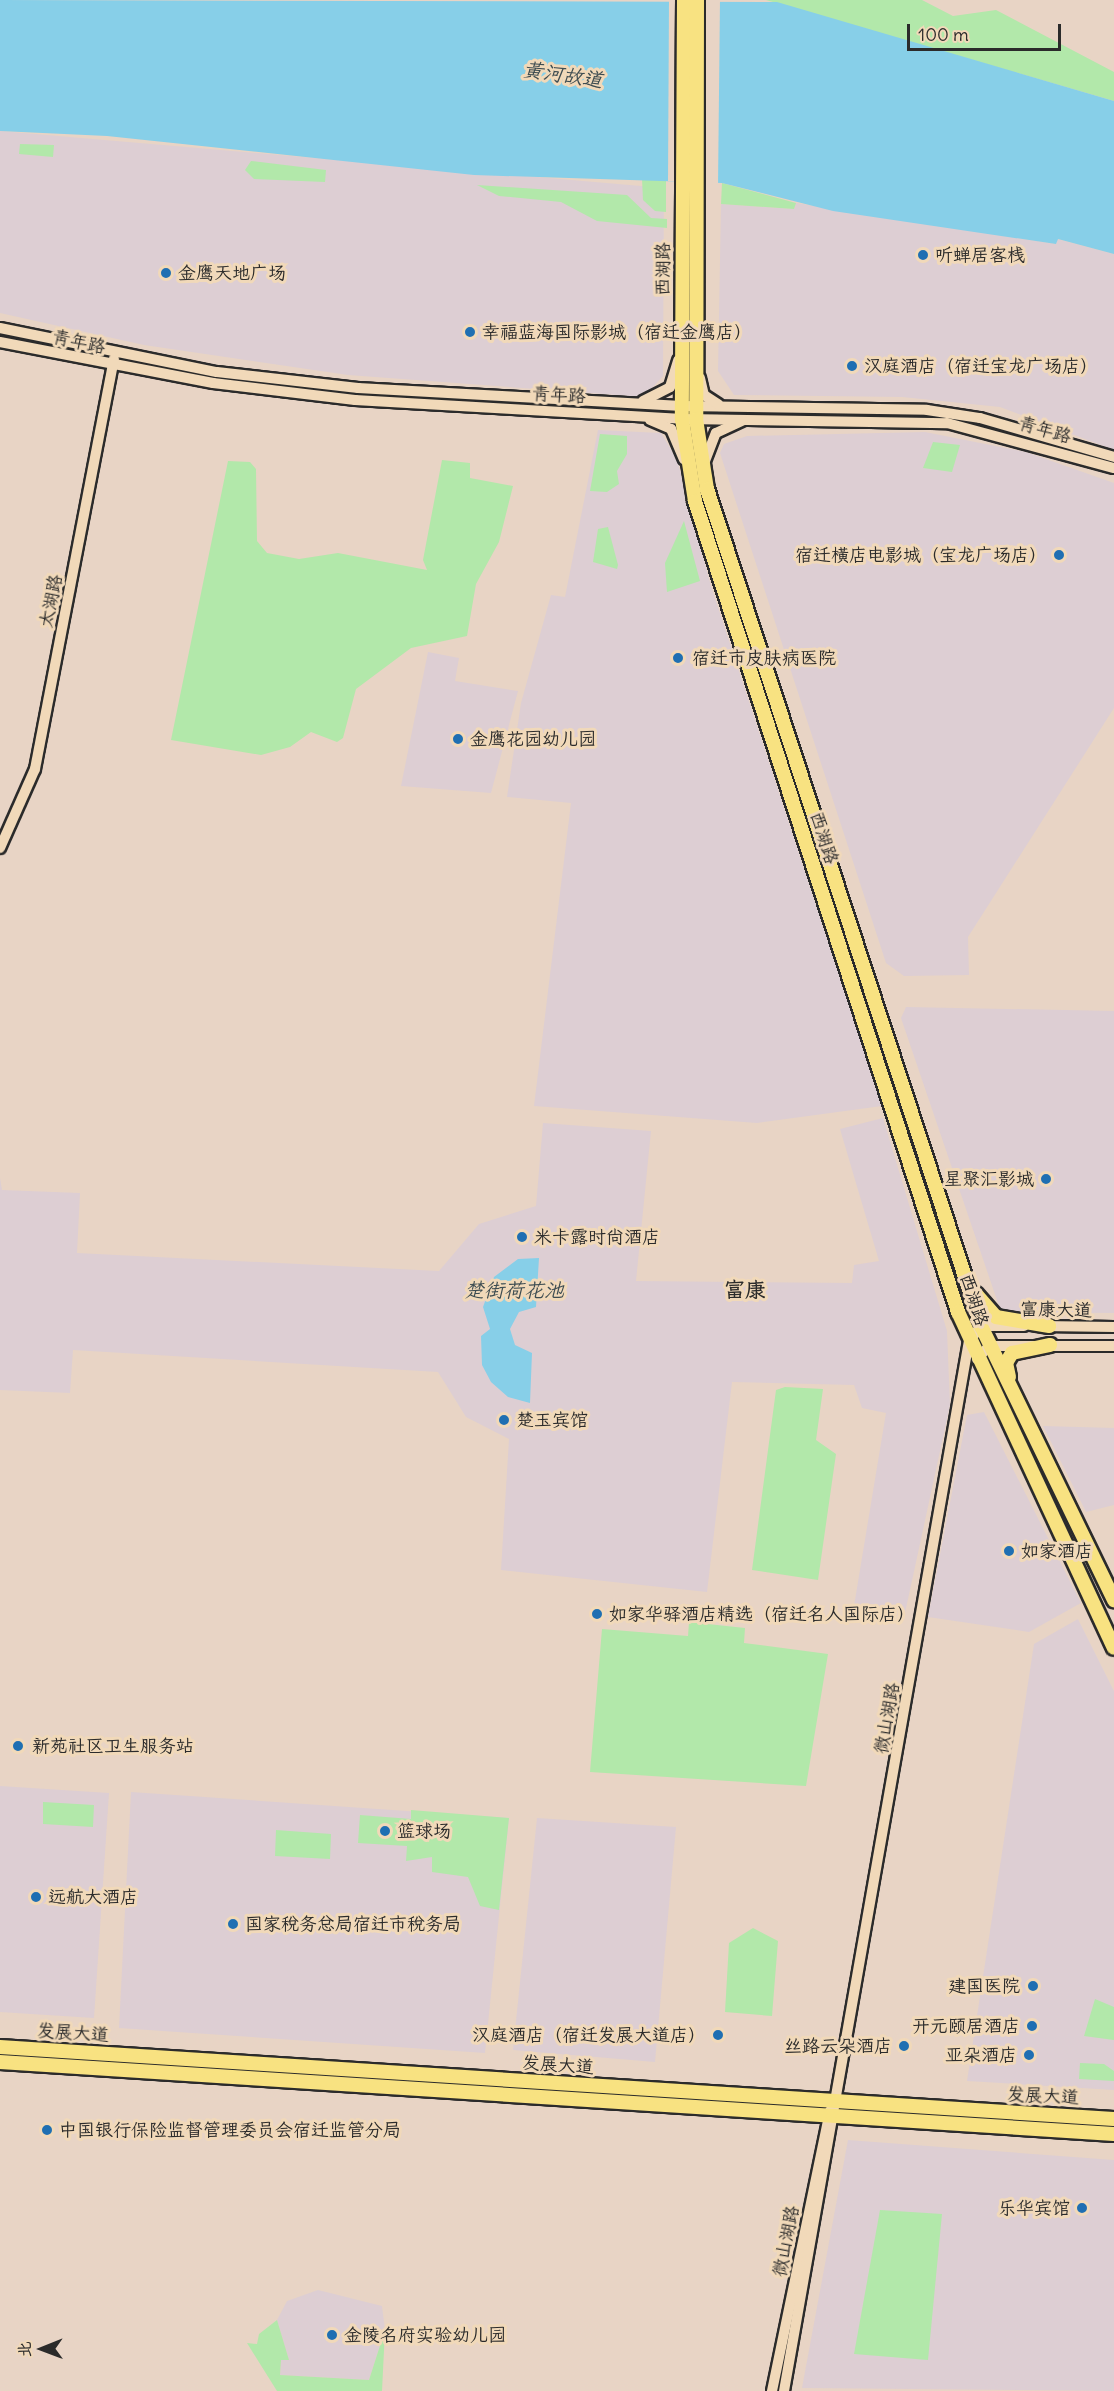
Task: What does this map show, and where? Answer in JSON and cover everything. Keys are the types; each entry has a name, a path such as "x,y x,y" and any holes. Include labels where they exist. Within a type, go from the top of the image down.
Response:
{"main road":[{"name":"西湖路","path":"684,0 688,327 681,412 692,489 969,1341 1114,1648"},
{"name":"西湖路","path":"687,188 697,0"},
{"name":"西湖路","path":"688,327 706,485 981,1326 1114,1600"},
{"path":"961,1263 989,1313 1049,1326"},
{"path":"1024,1416 1007,1371 1008,1358 1050,1345"},
{"name":"发展大道","path":"0,2047 1114,2119"},
{"name":"发展大道","path":"0,2062 1114,2134"}],"street":[{"path":"620,403 652,400 670,387 688,327"},
{"path":"688,327 704,395 717,404 748,413"},
{"name":"青年路","path":"0,328 115,354 358,388 620,403 697,413 947,412 1114,457"},
{"name":"青年路","path":"0,342 113,366 355,400 620,415 681,412"},
{"name":"太湖路","path":"0,848 35,769 115,354"},
{"path":"706,485 710,441 748,413"},
{"name":"青年路","path":"748,413 948,423 1114,468"},
{"path":"620,415 671,429 692,489"},
{"path":"969,1341 981,1326"},
{"name":"富康大道","path":"981,1326 1114,1327"},
{"name":"微山湖路","path":"772,2391 831,2116 837,2101 969,1341"},
{"path":"977,1359 989,1346"},
{"name":"富康大道","path":"989,1346 1114,1346"},
{"name":"微山湖路","path":"784,2391 831,2116"}],"shaded area":[{"name":"金鹰天地广场","path":"0,131 664,188 663,376 644,397 348,375 144,345 0,313"},
{"path":"796,203 1056,244 1057,239 1114,254 1114,450 1000,407 902,397 734,395 718,371 721,204 794,209"},
{"path":"598,430 661,433 677,459 711,586 882,1106 757,1123 534,1106 571,803 507,797 521,703 551,595 565,597"},
{"path":"925,432 1026,452 1114,483 1114,708 968,937 969,975 904,976 886,963 720,453 724,444 747,436"},
{"name":"金鹰花园幼儿园","path":"428,652 459,658 455,681 518,691 491,793 401,786"},
{"path":"906,1007 1114,1011 1114,1313 1001,1312 901,1018"},
{"path":"883,1118 947,1331 950,1405 905,1613 854,1606 886,1413 862,1408 854,1385 732,1382 707,1592 501,1570 509,1439 466,1417 438,1372 73,1350 70,1393 0,1390 0,1178 2,1190 80,1193 77,1253 439,1271 479,1224 536,1206 543,1123 651,1131 636,1281 852,1283 854,1265 879,1261 840,1129"},
{"path":"984,1412 1081,1603 1029,1632 928,1617 967,1415"},
{"path":"1043,1426 1114,1428 1114,1505 1086,1512"},
{"path":"1078,1619 1114,1691 1114,2090 967,2081 1034,1644"},
{"name":"远航大酒店","path":"0,1786 109,1793 94,2018 0,2012"},
{"path":"131,1792 509,1818 485,2053 119,2028"},
{"path":"537,1818 676,1827 655,2062 513,2050"},
{"path":"848,2140 1114,2160 1114,2391 802,2388"},
{"name":"金陵名府实验幼儿园","path":"318,2290 382,2306 385,2330 369,2380 280,2375 281,2360 289,2360 277,2320 287,2301"}],"green space":[{"path":"766,0 922,0 953,16 996,10 1114,72 1114,101"},
{"path":"20,144 54,145 53,157 19,154"},
{"path":"251,161 326,170 325,182 254,179 245,170"},
{"path":"666,177 666,212 655,211 643,200 642,179"},
{"path":"722,183 796,203 794,209 721,204"},
{"path":"477,185 627,195 651,218 667,219 667,228 597,221 561,202 499,196"},
{"path":"600,434 627,436 627,454 617,471 619,484 607,492 590,491"},
{"path":"933,442 960,445 952,472 923,468"},
{"path":"442,460 470,463 470,478 513,486 499,542 476,584 467,636 411,648 356,689 343,738 337,742 311,732 290,747 261,755 171,740 228,461 250,462 256,469 257,541 267,553 299,559 338,553 427,570 423,560"},
{"path":"684,521 700,581 667,592 665,563"},
{"path":"608,527 618,565 617,569 593,562 598,529"},
{"path":"785,1387 823,1389 816,1440 836,1454 818,1580 752,1570 776,1390"},
{"path":"689,1622 745,1628 744,1643 828,1654 806,1786 590,1772 602,1629 688,1636"},
{"path":"43,1802 94,1805 93,1827 43,1824"},
{"path":"411,1810 509,1818 499,1910 480,1906 468,1877 432,1872 432,1857 406,1861 407,1846 358,1843 360,1815 411,1819"},
{"path":"276,1830 331,1834 330,1859 275,1856"},
{"path":"753,1928 778,1941 772,2016 725,2012 729,1943"},
{"path":"1095,1999 1114,2007 1114,2040 1084,2036"},
{"path":"1080,2063 1104,2064 1114,2071 1114,2081 1079,2079"},
{"path":"880,2210 942,2214 928,2360 854,2354"},
{"path":"277,2320 289,2360 281,2360 280,2375 369,2380 385,2330 382,2391 277,2391 247,2343 257,2344 259,2334"}],"water":[{"name":"黄河故道","path":"0,0 777,2 1114,101 1114,254 1058,239 1056,244 833,211 722,183 474,175 107,136 0,131"},
{"name":"楚街荷花池","path":"539,1258 536,1307 519,1312 510,1329 515,1345 532,1353 530,1403 508,1397 491,1382 482,1365 481,1336 490,1329 483,1307 494,1277 518,1259"}],"pier":[{"path":"669,0 720,0 718,185 668,181"}],"place":[{"name":"听蝉居客栈","path":"923,255"},
{"name":"金鹰天地广场","path":"166,273"},
{"name":"幸福蓝海国际影城（宿迁金鹰店）","path":"470,332"},
{"name":"汉庭酒店（宿迁宝龙广场店）","path":"852,366"},
{"name":"宿迁横店电影城（宝龙广场店）","path":"1059,555"},
{"name":"宿迁市皮肤病医院","path":"678,658"},
{"name":"金鹰花园幼儿园","path":"458,739"},
{"name":"星聚汇影城","path":"1046,1179"},
{"name":"米卡露时尚酒店","path":"522,1237"},
{"name":"楚玉宾馆","path":"504,1420"},
{"name":"如家酒店","path":"1009,1551"},
{"name":"如家华驿酒店精选（宿迁名人国际店）","path":"597,1614"},
{"name":"新苑社区卫生服务站","path":"18,1746"},
{"name":"篮球场","path":"385,1831"},
{"name":"远航大酒店","path":"36,1897"},
{"name":"国家税务总局宿迁市税务局","path":"233,1924"},
{"name":"建国医院","path":"1033,1986"},
{"name":"开元颐居酒店","path":"1032,2026"},
{"name":"汉庭酒店（宿迁发展大道店）","path":"718,2035"},
{"name":"丝路云朵酒店","path":"904,2046"},
{"name":"亚朵酒店","path":"1029,2055"},
{"name":"中国银行保险监督管理委员会宿迁监管分局","path":"47,2130"},
{"name":"乐华宾馆","path":"1082,2208"},
{"name":"金陵名府实验幼儿园","path":"332,2335"}],"district":[{"name":"富康","path":"745,1290"}]}
